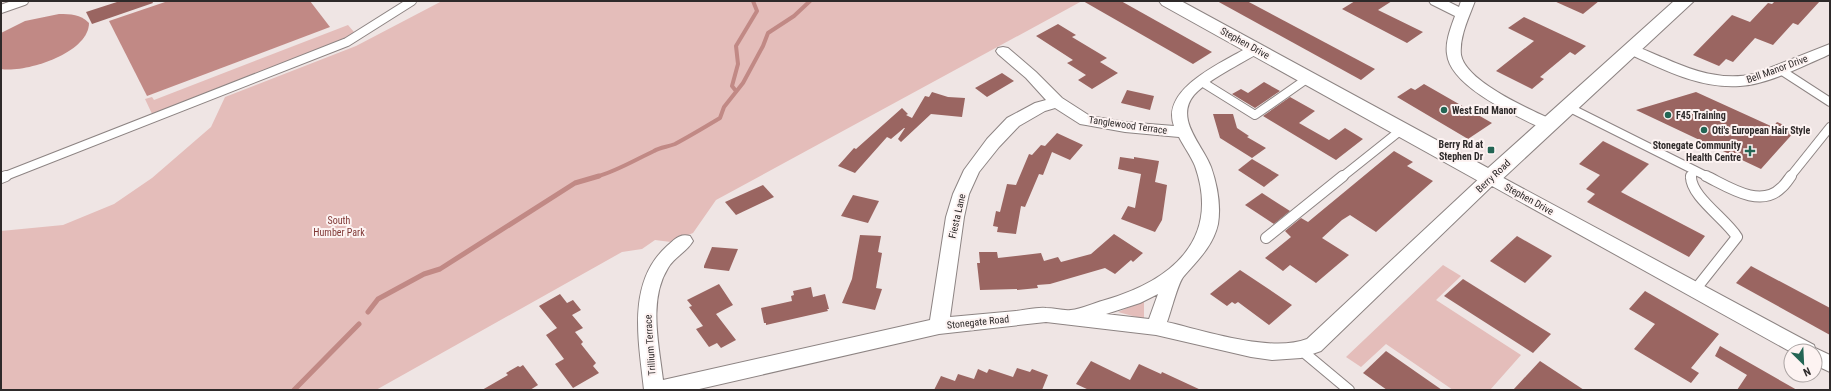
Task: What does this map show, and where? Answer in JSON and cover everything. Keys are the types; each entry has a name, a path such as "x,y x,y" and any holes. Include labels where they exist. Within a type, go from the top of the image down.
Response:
{"street":[{"name":"Stephen Drive","path":"1168,1 1791,343"},
{"path":"1436,1 1465,7 1456,39 1454,55 1462,72 1489,94 1549,125"},
{"name":"Berry Road","path":"1302,350 1314,345 1490,178 1685,1"},
{"name":"Bell Manor Drive","path":"1632,50 1700,78 1732,82 1748,81 1819,54 1830,48"},
{"path":"1072,316 1132,298 1174,276 1190,260 1202,241 1209,225 1209,190 1205,171 1193,146 1183,132 1179,114 1180,106 1188,92 1255,49"},
{"name":"Tanglewood Terrace","path":"1003,51 1031,75 1057,102 1086,120 1148,130 1183,132"},
{"name":"Fiesta Lane","path":"939,326 955,217 961,194 972,170 993,143 1013,122 1040,107 1057,102"},
{"name":"Trillium Terrace","path":"654,390 647,324 647,302 650,289 661,264 684,241"},
{"path":"1156,327 1174,276"},
{"name":"Stonegate Road","path":"658,390 939,326 1046,314 1156,327 1251,349 1272,352 1302,350"}],"lane":[{"path":"1,9 24,1"},
{"path":"1,178 347,42 412,1"},
{"path":"1779,69 1830,102"},
{"path":"1202,82 1255,115 1308,78"},
{"path":"1568,107 1740,193 1758,197 1772,196 1781,189 1830,127"},
{"path":"1266,238 1401,130"},
{"path":"1694,171 1690,177 1691,185 1698,195 1732,227 1737,237 1695,290"},
{"path":"1302,350 1349,390"}],"green space":[{"name":"South Humber Park","path":"442,1 1082,1 716,200 693,233 671,242 655,240 642,249 622,252 376,390 1,390 1,231 63,225 114,204 152,178 211,127 225,97 356,46"},
{"path":"348,25 354,32 351,36 153,116 145,99 152,97 154,100"},
{"path":"1443,265 1461,276 1436,300 1521,355 1490,390 1453,390 1386,344 1361,367 1346,357"},
{"path":"1144,301 1144,319 1118,312"}],"shaded area":[{"path":"168,1 310,1 330,27 147,96 109,21"},
{"path":"59,14 79,16 89,23 86,34 79,43 68,52 40,64 25,68 1,69 1,33 25,21"}],"building":[{"path":"120,1 152,1 153,3 92,24 86,12"},
{"path":"1083,1 1121,1 1212,52 1193,64"},
{"path":"1217,1 1247,1 1375,69 1361,80"},
{"path":"1355,1 1392,1 1378,10 1423,32 1407,43 1342,9"},
{"path":"1554,1 1599,1 1583,14"},
{"path":"1775,1 1820,1 1798,25 1793,23 1773,45 1755,38 1733,62 1726,59 1719,66 1693,55 1732,15 1750,22 1768,3 1772,4"},
{"path":"1524,17 1586,46 1575,55 1570,52 1540,77 1544,79 1532,89 1496,71 1534,41 1508,28"},
{"path":"1058,24 1076,35 1072,37 1107,58 1100,62 1118,73 1092,89 1078,80 1086,75 1067,63 1073,60 1036,36"},
{"path":"1002,73 1014,81 987,97 975,88"},
{"path":"1264,82 1280,91 1255,108 1232,94 1241,89 1248,93"},
{"name":"West End Manor","path":"1424,84 1492,123 1468,139 1397,97 1411,88 1415,90"},
{"path":"1127,90 1154,96 1150,110 1121,103"},
{"path":"932,92 948,97 965,98 962,117 931,114 901,142 898,139 905,128 891,139 887,137 855,173 838,166 854,148 856,149 902,108 908,114 906,115 912,118 925,96 929,97"},
{"path":"1696,92 1773,127 1777,122 1796,130 1761,169 1636,110"},
{"path":"1290,97 1315,111 1299,123 1329,140 1345,128 1363,139 1336,160 1263,116"},
{"path":"1213,114 1233,114 1237,128 1249,136 1247,137 1266,148 1252,158 1220,138"},
{"path":"1057,133 1083,145 1070,160 1052,152 1043,175 1039,174 1025,207 1021,206 1016,234 997,232 998,227 993,226 996,211 1000,212 1007,184 1016,185 1029,154 1032,155 1041,145 1045,146"},
{"path":"1603,141 1649,164 1621,192 1705,236 1689,257 1587,202 1595,194 1586,189 1600,175 1579,164"},
{"path":"1394,151 1413,162 1407,166 1433,181 1376,232 1350,215 1342,220 1322,238 1349,255 1316,283 1290,265 1283,271 1265,258 1291,237 1285,231 1301,218 1308,222"},
{"path":"1120,157 1134,159 1134,157 1159,161 1155,182 1167,185 1162,220 1155,232 1121,219 1128,206 1135,208 1141,174 1118,169"},
{"path":"1252,159 1279,175 1264,187 1238,170"},
{"path":"763,185 774,197 736,215 725,202"},
{"path":"1262,193 1290,211 1274,224 1245,205"},
{"path":"853,195 879,201 868,223 841,216"},
{"path":"1114,234 1143,253 1133,262 1131,260 1115,274 1105,268 1050,284 1037,285 1038,288 1017,290 980,290 977,263 980,263 979,252 997,252 998,258 1041,253 1044,261 1058,257 1061,262 1091,254"},
{"path":"860,235 881,236 878,252 882,253 876,288 882,289 875,310 842,303 852,279"},
{"path":"1517,236 1552,256 1525,283 1490,261"},
{"path":"712,247 738,249 729,271 704,268"},
{"path":"1751,266 1830,308 1830,335 1736,283"},
{"path":"1240,270 1292,305 1269,325 1238,302 1235,304 1232,302 1227,306 1210,294"},
{"path":"1463,279 1551,334 1533,353 1444,296"},
{"path":"719,284 733,305 716,314 736,340 721,348 717,343 709,347 696,329 703,326 689,307 692,306 687,300"},
{"path":"811,287 813,297 825,294 829,309 827,309 828,311 766,325 766,323 764,323 761,308 792,301 791,296 794,295 793,291"},
{"path":"1645,291 1719,334 1691,368 1699,373 1691,383 1634,349 1655,324 1629,309"},
{"path":"560,294 567,303 573,300 581,310 572,315 583,328 575,332 583,342 581,344 596,363 593,366 599,373 573,388 555,364 564,359 546,335 557,328 539,306"},
{"path":"1720,346 1797,390 1737,390 1747,375 1715,356"},
{"path":"1386,351 1442,390 1387,390 1363,373"},
{"path":"1091,361 1130,380 1139,364 1161,374 1162,372 1201,390 1089,390 1076,384"},
{"path":"1540,361 1584,390 1513,390"},
{"path":"523,365 538,385 530,390 482,390 508,375 506,373 518,366 520,367"},
{"path":"1017,368 1030,372 1032,369 1048,375 1042,390 934,390 941,376 955,381 958,374 974,379 978,369 987,373 989,369 1013,377"}],"waterway":[{"path":"736,91 732,86 738,64 736,46 757,11 753,1"},
{"path":"596,177 619,169 656,150 675,144 720,118 724,107 743,83 763,46 768,33 794,16 810,1"},
{"path":"368,312 378,299 424,274 440,269 575,183 599,176"},
{"path":"294,390 359,324"}],"place":[{"name":"West End Manor","path":"1444,110"},
{"name":"F45 Training","path":"1668,115"},
{"name":"Oti's European Hair Style","path":"1704,130"},
{"name":"Berry Rd at Stephen Dr","path":"1491,150"},
{"name":"Stonegate Community Health Centre","path":"1750,151"}]}
